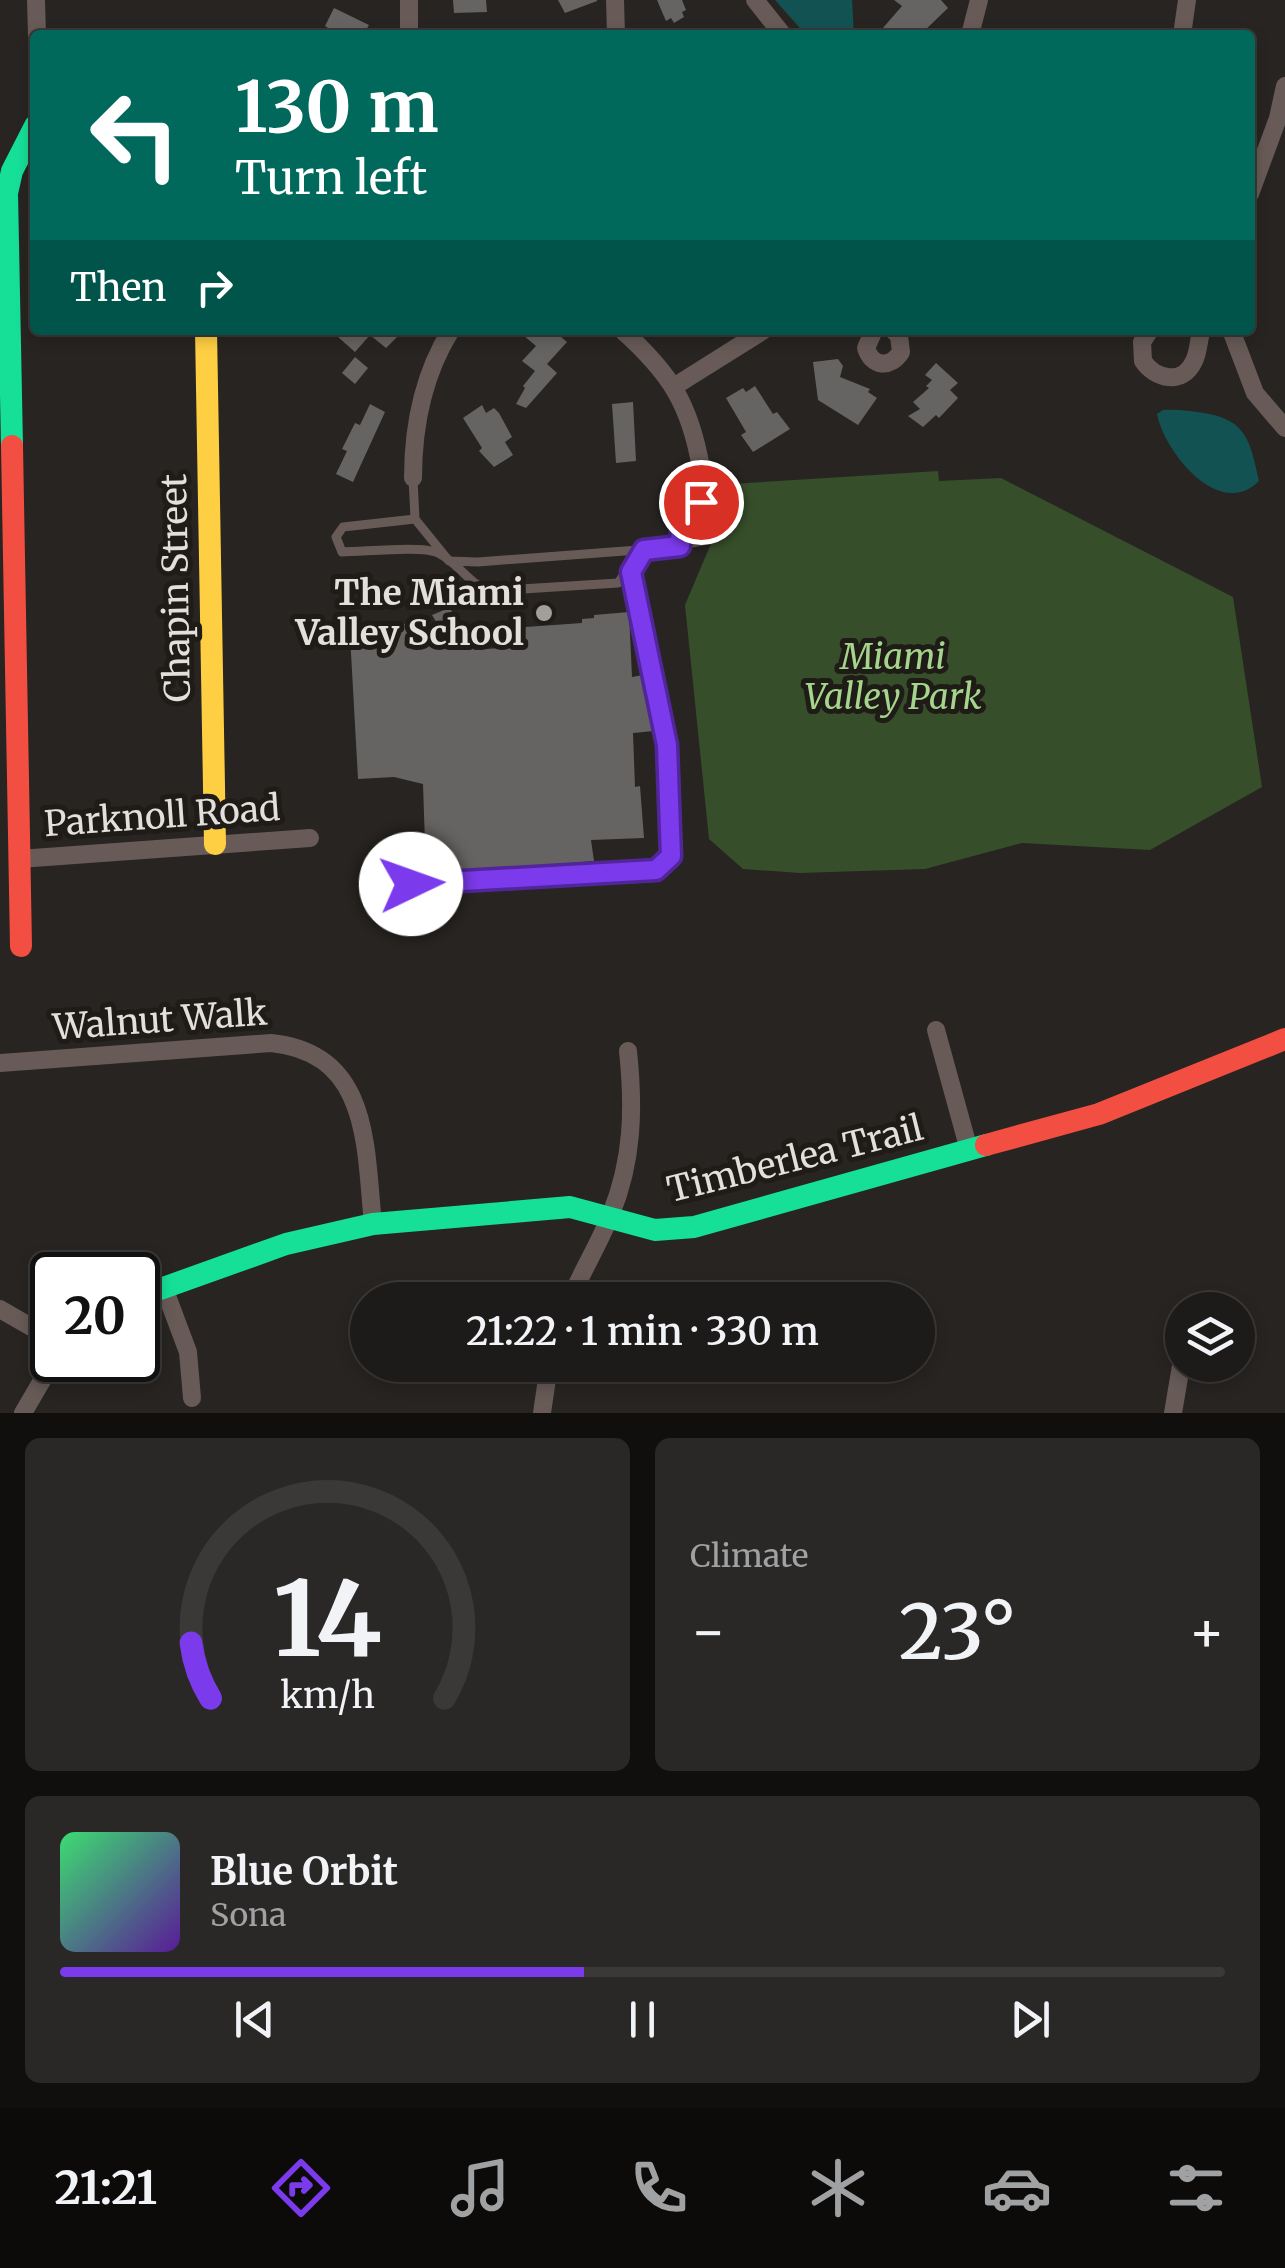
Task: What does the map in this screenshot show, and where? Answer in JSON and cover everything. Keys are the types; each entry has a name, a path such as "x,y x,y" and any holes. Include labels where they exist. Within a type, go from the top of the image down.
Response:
{"street":[{"path":"36,0 37,30"},
{"path":"408,0 408,30"},
{"path":"615,0 616,30"},
{"path":"754,0 779,30"},
{"path":"971,30 980,0"},
{"path":"1183,30 1187,0"},
{"path":"1257,153 1279,130 1285,86"},
{"path":"21,946 7,194 12,171 30,137"},
{"name":"Chapin Street","path":"206,335 215,844"},
{"path":"413,478 422,398 449,335"},
{"path":"628,335 675,386 691,422 700,468"},
{"path":"675,386 756,335"},
{"path":"872,335 866,348 868,356 889,364 901,352 898,335"},
{"path":"1147,335 1142,342 1143,360 1156,375 1166,378 1184,374 1192,367 1201,335"},
{"path":"1232,335 1256,394 1285,428"},
{"name":"Parknoll Road","path":"19,859 310,838"},
{"path":"936,1030 968,1150"},
{"name":"Timberlea Trail","path":"160,1289 286,1244 374,1224 570,1207 655,1230 694,1226 1098,1114 1285,1039"},
{"name":"Walnut Walk","path":"0,1064 271,1043 301,1049 333,1069 354,1099 362,1120 374,1224"},
{"path":"579,1282 610,1217 626,1170 632,1122 628,1051"},
{"path":"164,1288 188,1352 192,1398"},
{"path":"0,1308 30,1325"},
{"path":"23,1413 41,1382"},
{"path":"542,1413 547,1382"},
{"path":"1173,1413 1178,1382"}],"lane":[{"path":"700,468 701,502"},
{"path":"413,478 416,520 449,561 644,550 713,539 710,506 701,502"},
{"path":"680,546 680,527 690,508 701,502"},
{"path":"416,520 343,527 336,537 337,546 342,552 437,552 478,587 490,591 618,583 644,550"},
{"path":"400,862 411,884 656,870 666,863 671,856 667,745 632,588 631,572 644,550"}],"green space":[{"name":"Miami Valley Park","path":"938,471 939,481 1001,478 1233,597 1262,787 1150,850 1022,843 925,869 800,873 743,869 709,839 685,605 731,496 731,484"}],"water":[{"path":"775,0 852,0 854,30 802,30"},
{"path":"1163,410 1218,416 1238,427 1253,454 1259,481 1243,491 1227,493 1196,476 1170,446 1157,414"}],"building":[{"path":"453,0 486,0 487,12 454,13"},
{"path":"558,0 597,0 597,1 565,13"},
{"path":"657,0 682,0 684,17 674,23 671,18 666,21"},
{"path":"894,0 941,0 948,8 925,30 882,29 902,6"},
{"path":"334,8 369,25 366,30 331,30 325,26"},
{"path":"340,335 370,335 355,352"},
{"path":"370,335 399,335 386,348"},
{"path":"523,335 559,335 567,342 547,364 557,373 526,408 516,404 535,371 522,361 536,346"},
{"path":"355,357 368,368 355,384 342,373"},
{"path":"838,359 843,366 840,377 870,389 868,392 877,398 858,425 818,400 813,362"},
{"path":"936,363 958,383 950,390 958,398 939,418 936,415 923,427 908,416 920,409 913,402 929,388 926,386 932,380 925,375"},
{"path":"755,386 773,414 777,412 790,429 753,452 741,435 746,432 726,398"},
{"path":"633,402 636,461 616,463 612,404"},
{"path":"370,404 385,412 353,482 336,474 347,451 342,449"},
{"path":"482,405 486,413 494,408 499,413 512,437 505,442 513,455 494,467 479,451 482,448 463,418"},
{"name":"The Miami Valley School","path":"449,608 464,627 474,650 500,648 498,629 582,623 582,619 594,615 629,612 632,677 643,675 654,731 633,733 635,787 640,786 644,838 591,840 594,861 426,874 423,784 394,777 358,779 350,635 397,629 396,624 437,623 432,615"}],"traffic: fast":[{"path":"12,446 7,193 12,171 30,136"},
{"path":"160,1289 286,1244 373,1224 570,1207 655,1230 694,1227 986,1145"}],"traffic: slow":[{"path":"206,335 215,844"}],"traffic: jam":[{"path":"12,446 21,946"},
{"path":"986,1145 1099,1114 1285,1039"}],"place":[{"name":"The Miami Valley School","path":"544,613"}],"route":[{"path":"411,884 656,870 666,863 671,856 667,745 631,572 644,550 680,546 680,527 690,508 701,502"}]}
